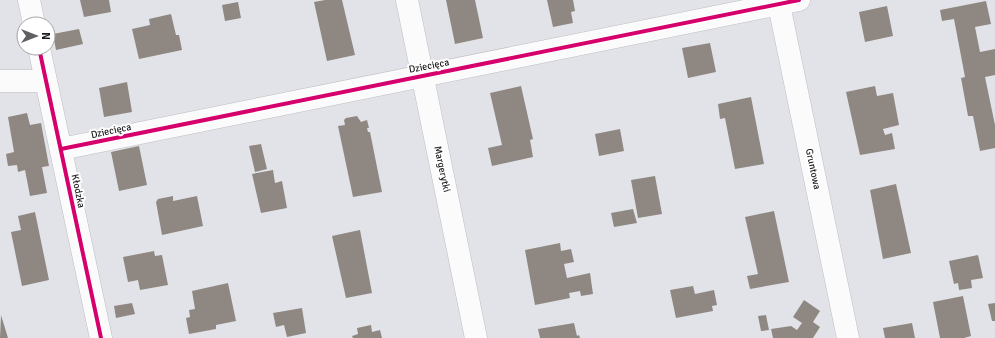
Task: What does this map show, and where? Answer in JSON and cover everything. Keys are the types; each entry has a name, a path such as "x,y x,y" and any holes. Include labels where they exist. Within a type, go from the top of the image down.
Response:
{"street":[{"path":"29,0 32,16"},
{"name":"Margerytki","path":"407,0 476,338"},
{"name":"Dziecięca","path":"61,149 785,1"},
{"name":"Gruntowa","path":"785,1 848,338"},
{"name":"Kłodzka","path":"41,56 101,338"},
{"path":"0,81 46,81"}],"building":[{"path":"80,0 109,0 111,12 84,17"},
{"path":"325,0 342,0 355,55 327,61 314,2"},
{"path":"446,0 475,0 483,38 455,44"},
{"path":"547,0 573,0 575,11 571,12 573,23 553,27"},
{"path":"986,1 991,24 975,27 980,52 995,49 995,75 985,77 995,125 995,148 980,151 973,116 968,116 961,78 965,77 954,19 942,21 940,10"},
{"path":"238,2 241,18 225,21 222,5"},
{"path":"887,6 893,36 865,42 859,12"},
{"path":"171,14 176,35 179,35 182,50 139,59 132,29 150,25 149,19"},
{"path":"79,29 83,44 56,50 56,33"},
{"path":"710,43 716,72 688,78 682,48"},
{"path":"127,82 132,112 104,117 99,88"},
{"path":"521,86 533,139 530,140 533,157 492,166 488,148 502,145 490,93"},
{"path":"875,86 877,96 893,93 899,125 883,129 885,135 892,133 895,149 860,155 846,92"},
{"path":"751,97 764,164 735,169 725,118 720,119 718,104"},
{"path":"27,113 30,125 41,123 49,166 42,167 47,193 30,196 25,170 18,172 17,165 8,166 6,154 14,152 8,117"},
{"path":"357,116 361,122 367,120 369,128 367,128 368,132 370,132 382,192 353,197 338,126 345,125 344,120 346,118"},
{"path":"620,129 624,151 599,156 595,134"},
{"path":"261,144 267,169 255,172 249,146"},
{"path":"139,146 147,185 119,191 111,152"},
{"path":"273,170 275,183 282,181 287,208 261,213 252,174"},
{"path":"655,176 662,214 638,218 631,180"},
{"path":"896,184 911,253 883,259 870,190"},
{"path":"173,196 173,201 197,196 203,226 162,235 156,202 158,199"},
{"path":"633,209 637,223 614,227 611,213"},
{"path":"774,211 789,282 750,289 747,276 758,274 745,217"},
{"path":"35,212 49,280 22,286 11,232 21,230 18,216"},
{"path":"360,230 372,293 346,298 332,236"},
{"path":"560,243 561,251 571,249 574,262 564,264 567,278 590,273 593,294 581,296 580,291 569,293 570,298 535,305 525,250"},
{"path":"154,251 155,256 162,255 168,285 140,290 138,280 128,282 123,257"},
{"path":"978,255 983,278 971,280 972,288 959,290 958,283 954,284 949,261"},
{"path":"228,283 236,321 216,325 216,329 189,334 186,318 190,317 189,310 195,309 192,291"},
{"path":"693,286 695,294 714,290 717,305 712,306 713,311 676,318 670,290"},
{"path":"963,296 971,336 964,338 940,338 933,302"},
{"path":"804,300 820,311 813,322 820,327 813,338 773,338 771,329 791,326 797,330 802,323 793,317"},
{"path":"132,303 135,314 116,318 114,306"},
{"path":"995,303 995,321 992,321 988,304"},
{"path":"302,308 306,333 287,337 284,325 276,327 273,313"},
{"path":"1,315 8,338 0,338"},
{"path":"766,315 769,330 761,331 758,316"},
{"path":"574,323 577,336 579,335 580,338 540,338 538,329"},
{"path":"912,323 915,338 885,338 883,328"},
{"path":"371,325 372,332 380,330 382,338 353,338 352,336 358,334 357,328"}],"cycle path":[{"path":"61,149 799,0"},
{"path":"41,56 101,338"}]}
